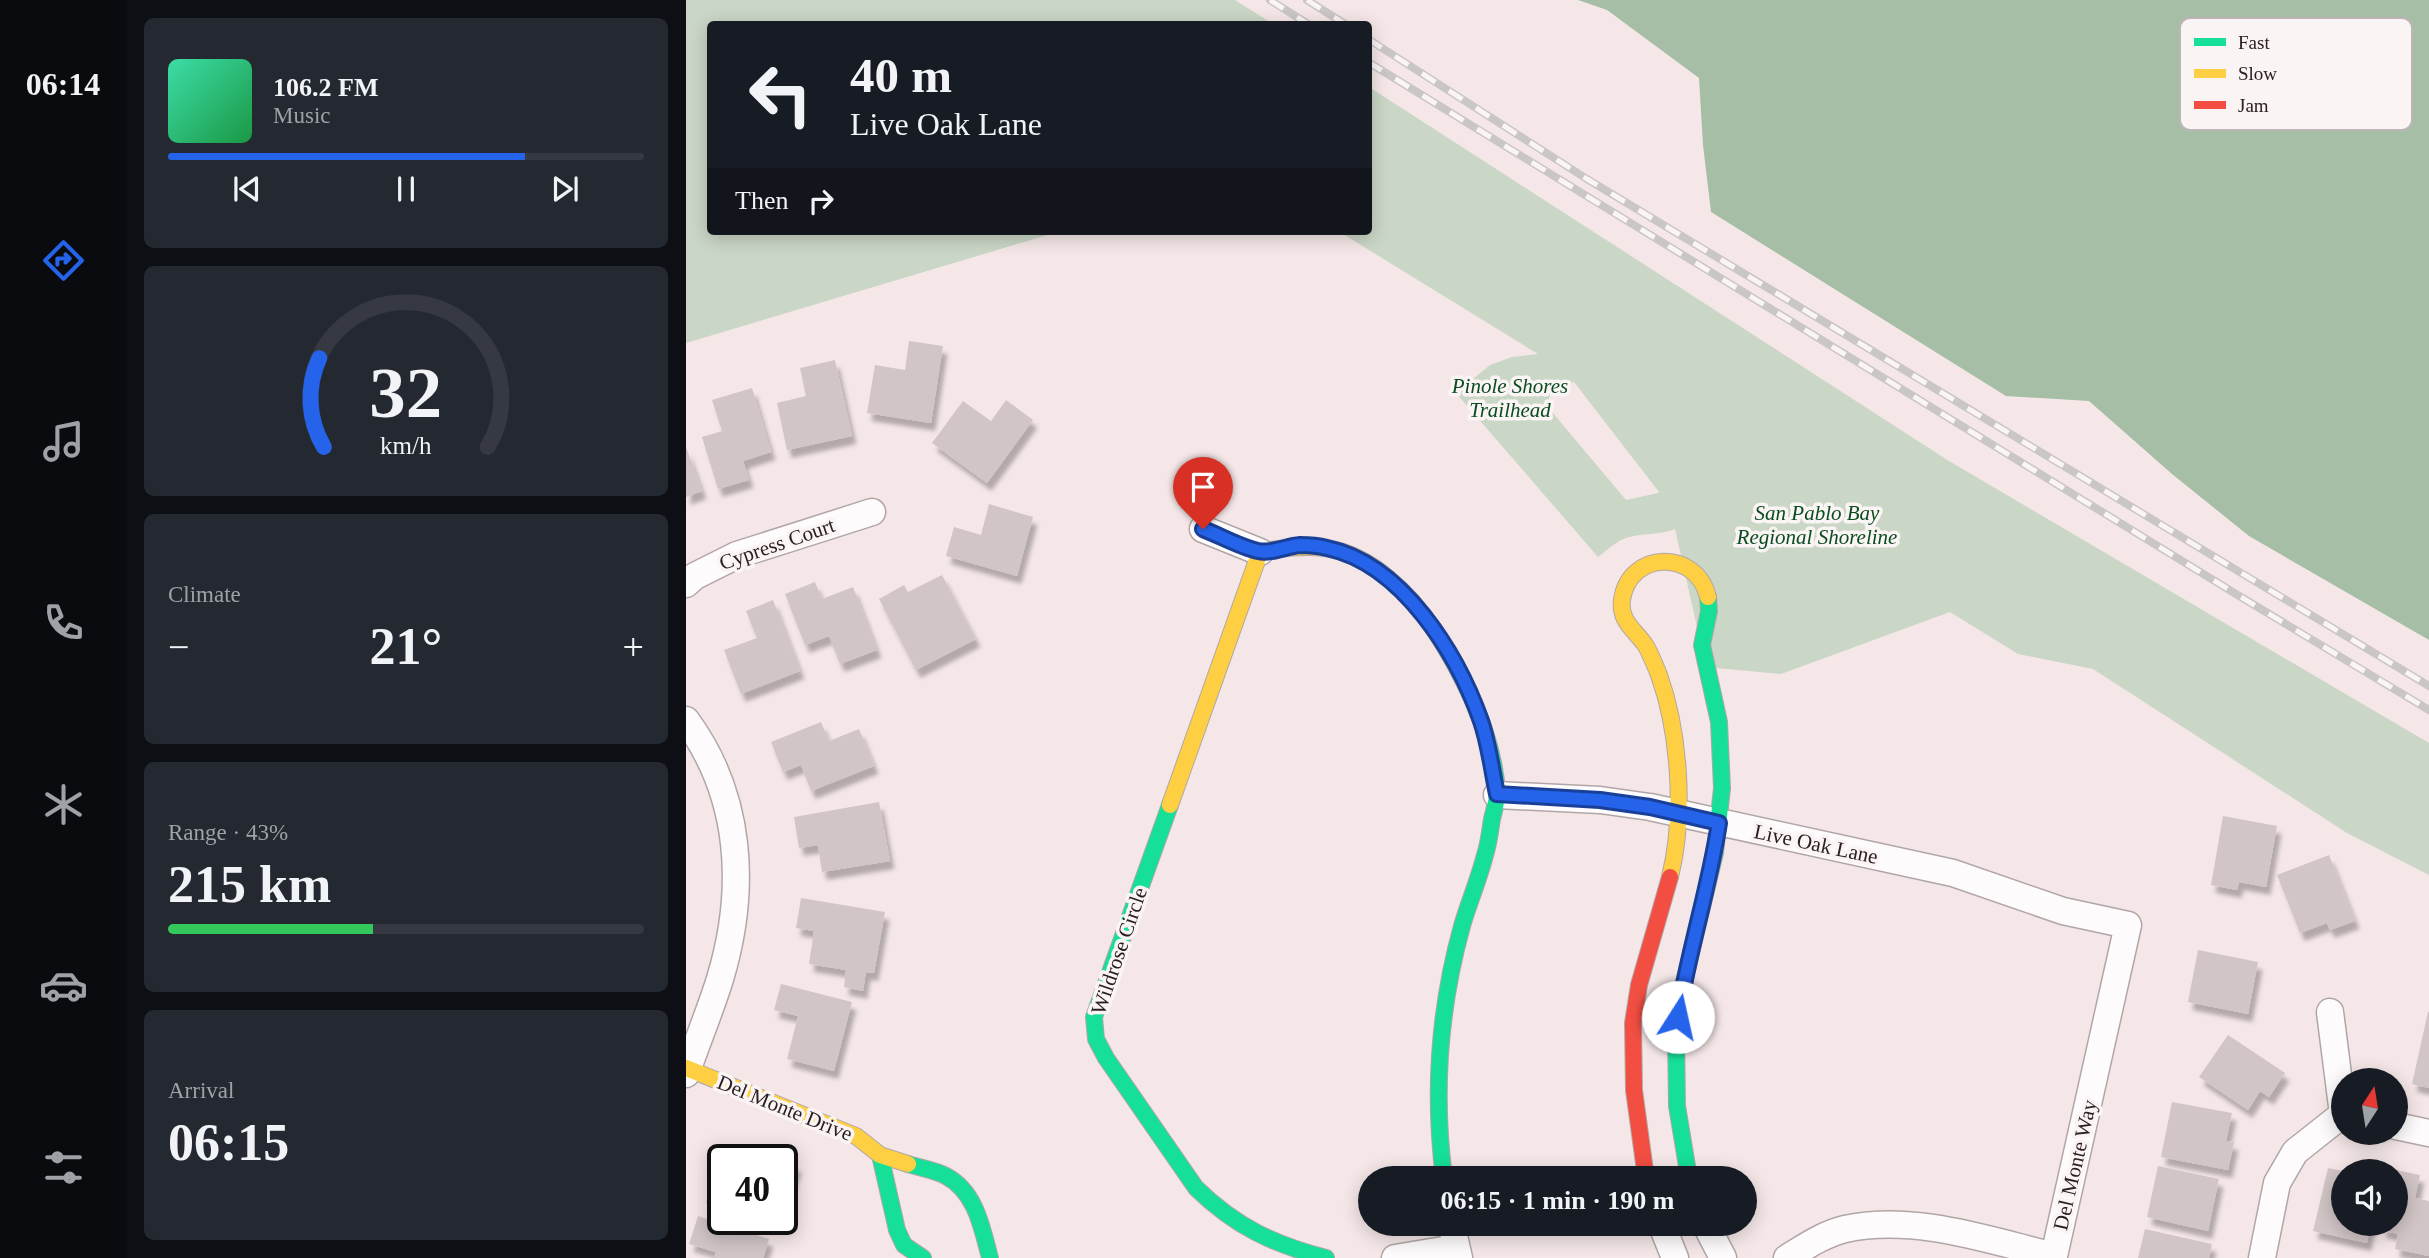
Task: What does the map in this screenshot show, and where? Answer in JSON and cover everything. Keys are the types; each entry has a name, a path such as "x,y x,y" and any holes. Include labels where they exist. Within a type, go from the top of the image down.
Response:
{"street":[{"name":"Cypress Court","path":"686,584 695,576 737,555 872,512"},
{"path":"1203,529 1260,552 1301,545 1324,547 1348,553 1372,566 1430,622 1461,673 1482,723 1497,794 1485,858 1462,925 1448,984 1440,1041 1437,1092 1443,1166"},
{"name":"Wildrose Circle","path":"1260,552 1094,1017 1096,1039 1106,1058 1196,1188 1211,1204 1263,1240 1326,1258"},
{"path":"1644,1166 1631,1078 1635,1003 1675,857 1676,759 1666,697 1645,644 1633,634 1621,607 1624,592 1636,573 1655,562 1670,561 1685,566 1696,574 1705,585 1710,598 1702,643 1721,739 1719,823 1713,865 1685,977 1676,1032 1677,1108 1687,1166"},
{"path":"686,720 701,739 726,796 737,855 732,929 720,978 687,1070"},
{"name":"Live Oak Lane","path":"1497,794 1600,800 1677,814 1953,873 2063,911 2128,925"},
{"name":"Del Monte Way","path":"1787,1258 1812,1242 1844,1229 1899,1226 1930,1228 2054,1256 2128,925"},
{"path":"2330,1012 2337,1068"},
{"name":"Del Monte Drive","path":"687,1070 856,1136 880,1155 946,1176 965,1192 978,1213 990,1258"},
{"path":"2262,1258 2277,1184 2294,1152 2331,1123"},
{"path":"2408,1129 2429,1133"},
{"path":"880,1155 897,1230 904,1245 923,1258"},
{"path":"1666,1236 1675,1258"},
{"path":"1712,1236 1723,1258"},
{"path":"1395,1258 1455,1243"}],"green space":[{"path":"686,0 1235,0 1268,21 707,21 707,235 1048,235 686,343"},
{"name":"San Pablo Bay Regional Shoreline","path":"1372,89 1949,461 2429,743 2429,875 2347,833 2093,669 2018,654 1950,612 1781,674 1706,667 1675,529 1621,540 1598,557 1456,393 1490,365 1512,357 1538,354 1345,235 1372,235","holes":["1574,382 1658,493 1626,500 1547,406 1551,390"]}],"shaded area":[{"path":"1578,0 2429,0 2429,640 2249,536 2172,474 2089,401 2006,396 1711,212 1699,78 1607,10"}],"building":[{"path":"909,341 943,346 931,423 867,413 875,365 905,370"},
{"path":"835,360 852,436 787,450 777,403 806,396 800,368"},
{"path":"752,388 771,452 743,461 749,480 718,489 702,437 722,431 712,400"},
{"path":"1006,400 1033,420 987,483 932,443 963,401 991,421"},
{"path":"686,447 702,491 686,497"},
{"path":"989,504 1033,517 1017,576 946,556 954,527 981,535"},
{"path":"942,575 976,639 916,670 879,599 904,585 908,592"},
{"path":"815,582 822,599 853,587 877,650 840,664 829,636 805,645 785,594"},
{"path":"773,600 800,671 741,694 724,650 757,638 746,611"},
{"path":"821,722 829,741 859,729 874,766 811,791 801,765 783,772 771,742"},
{"path":"879,802 890,861 822,872 818,845 799,848 794,817"},
{"path":"2223,816 2277,826 2266,887 2239,882 2237,890 2211,885"},
{"path":"2329,855 2355,921 2330,930 2327,923 2300,933 2277,875"},
{"path":"801,898 885,912 874,973 866,972 863,991 844,987 846,970 809,964 814,931 796,928"},
{"path":"2198,950 2258,962 2248,1014 2188,1002"},
{"path":"781,984 852,1002 834,1071 787,1059 798,1016 774,1010"},
{"path":"2429,1012 2429,1088 2412,1084"},
{"path":"2228,1035 2285,1073 2269,1097 2260,1091 2248,1110 2199,1077"},
{"path":"2172,1102 2232,1113 2226,1141 2234,1142 2228,1170 2161,1157"},
{"path":"2158,1166 2219,1179 2208,1231 2147,1217"},
{"path":"2328,1168 2331,1169 2331,1235 2313,1231"},
{"path":"2408,1172 2420,1175 2415,1198 2429,1201 2429,1256 2395,1249 2398,1236 2408,1236"},
{"path":"698,1216 707,1219 707,1235 757,1235 769,1239 763,1258 714,1258 716,1252 689,1244"},
{"path":"2145,1229 2212,1244 2209,1258 2138,1258"},
{"path":"2336,1236 2368,1236 2367,1243"}],"railway":[{"path":"1270,0 1303,21"},
{"path":"1307,0 1340,21"},
{"path":"1372,42 1587,179 2429,686"},
{"path":"1372,64 2429,710"}],"traffic: fast":[{"path":"1687,1166 1677,1106 1676,1034 1684,982 1715,853 1722,788 1719,722 1702,645 1709,611 1708,597"},
{"path":"1435,631 1476,708 1490,750 1497,793 1480,873 1454,957 1443,1020 1439,1082 1443,1166"},
{"path":"1170,805 1094,1017 1096,1039 1106,1058 1196,1188 1241,1224 1289,1247 1326,1258"},
{"path":"880,1155 897,1230 904,1245 923,1258"},
{"path":"908,1164 946,1176 964,1191 976,1212 990,1258"}],"traffic: slow":[{"path":"1170,805 1260,552 1292,547 1317,547 1358,558 1401,590 1435,631"},
{"path":"1670,877 1675,853 1679,802 1672,723 1657,671 1646,646 1625,620 1622,600 1627,584 1637,572 1649,564 1664,562 1691,570 1701,581 1708,597"},
{"path":"686,1068 856,1136 880,1155 908,1164"}],"traffic: jam":[{"path":"1644,1166 1634,1090 1633,1023 1639,985 1670,877"}],"route":[{"path":"1203,529 1260,552 1301,545 1348,553 1372,566 1391,582 1430,622 1461,673 1482,723 1497,794 1600,800 1650,807 1719,823 1713,865 1685,977 1678,1017"}],"park label":[{"name":"Pinole Shores Trailhead","path":"1510,398"}]}
